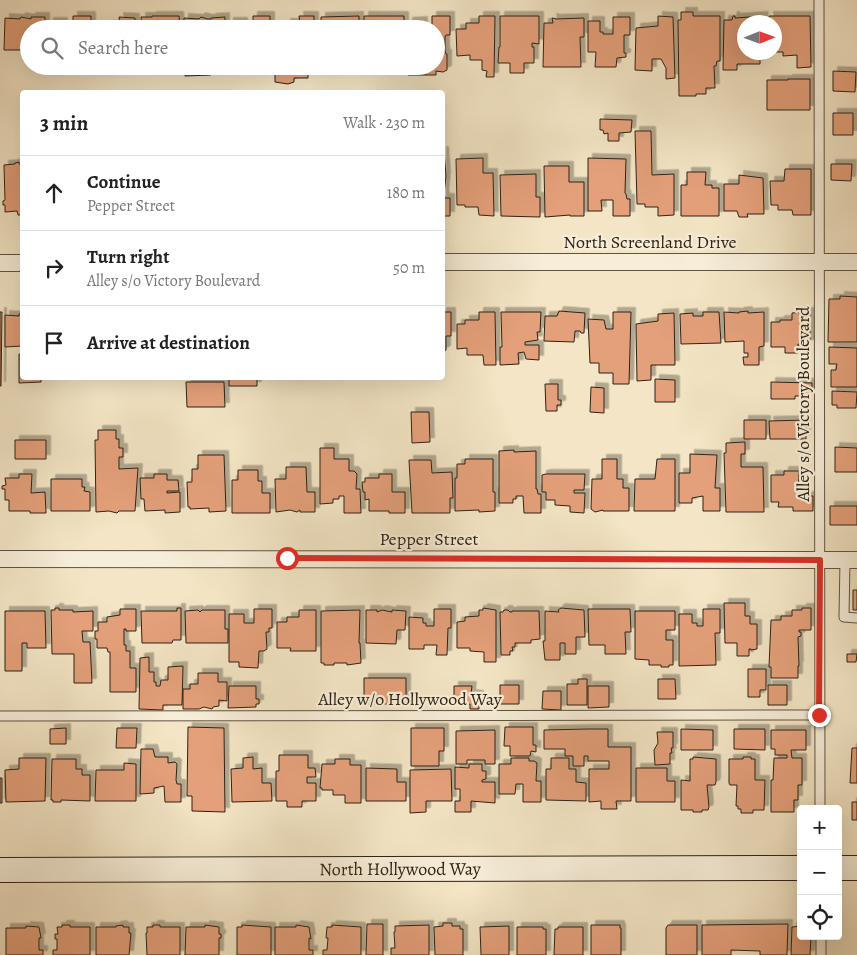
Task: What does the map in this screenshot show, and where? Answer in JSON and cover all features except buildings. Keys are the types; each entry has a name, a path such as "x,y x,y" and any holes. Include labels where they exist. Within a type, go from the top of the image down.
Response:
{"main road":[{"name":"North Hollywood Way","path":"0,870 797,868"},
{"path":"842,868 857,868"}],"street":[{"name":"North Screenland Drive","path":"445,262 857,262"},
{"path":"0,263 20,263"},
{"name":"Pepper Street","path":"0,559 851,560"}],"lane":[{"name":"Alley s/o Victory Boulevard","path":"819,0 820,805"},
{"path":"851,560 844,617 857,618"},
{"name":"Alley w/o Hollywood Way","path":"0,716 819,715"},
{"path":"821,940 821,955"}],"route":[{"path":"287,558 820,560 819,715"}]}
